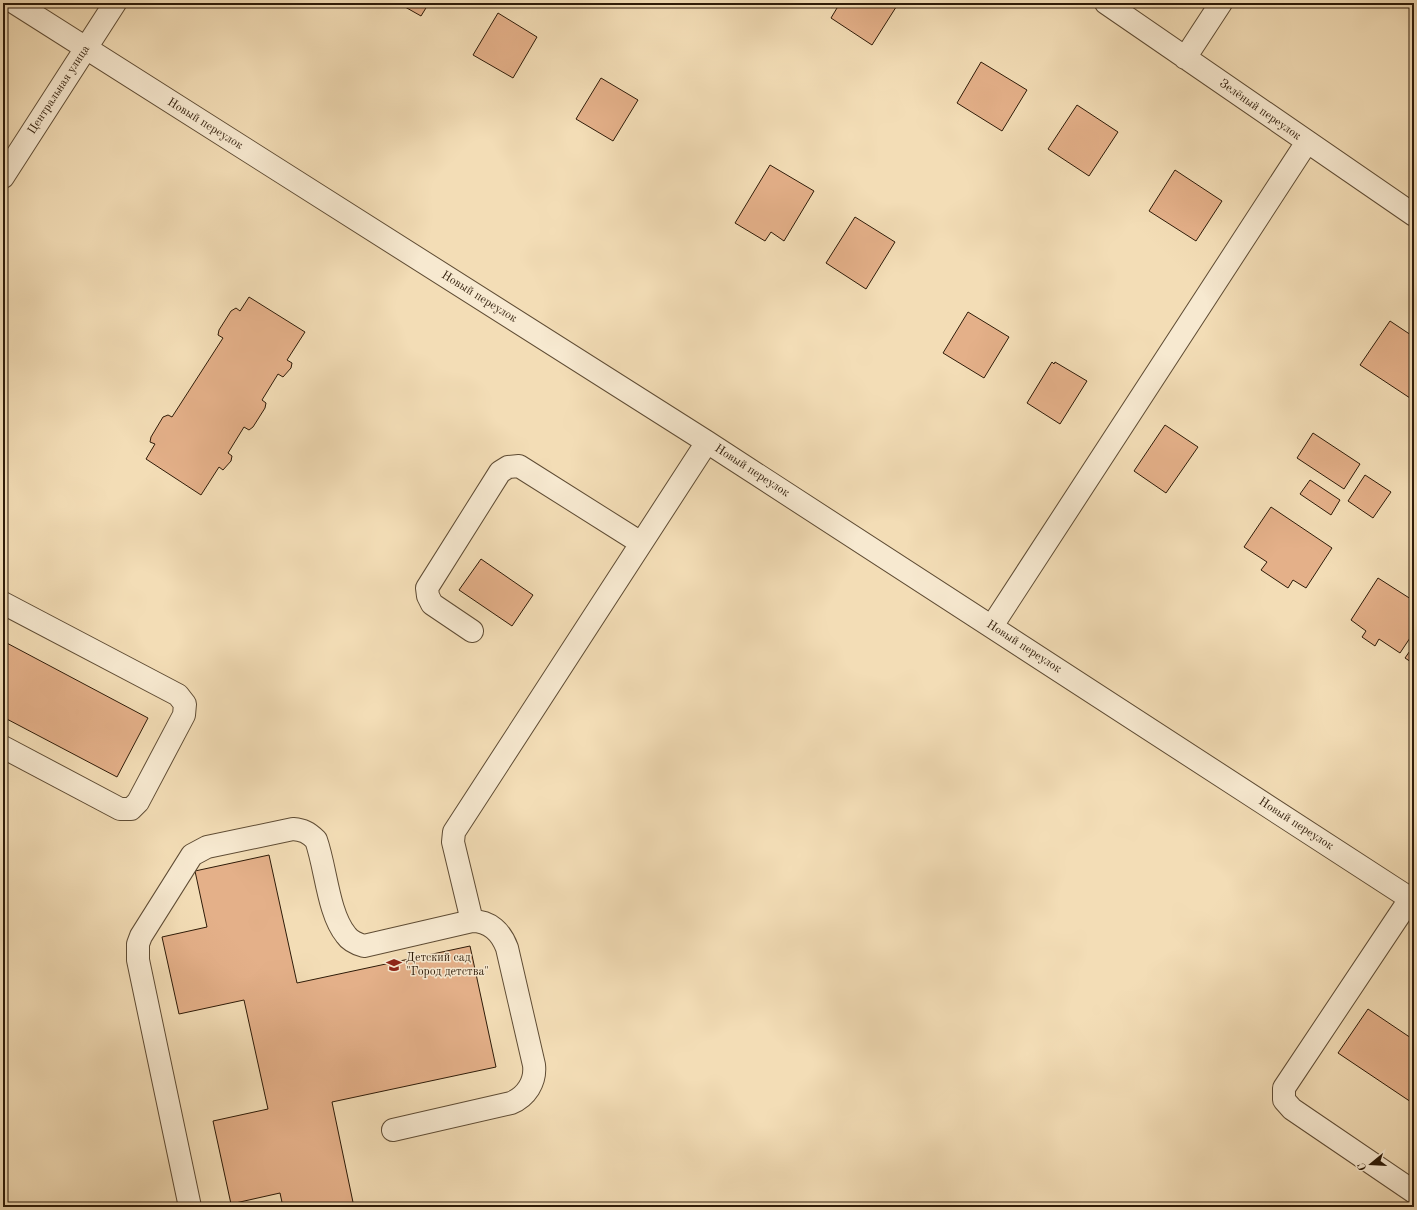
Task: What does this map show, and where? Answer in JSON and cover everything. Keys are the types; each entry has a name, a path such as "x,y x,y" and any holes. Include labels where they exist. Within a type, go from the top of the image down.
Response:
{"street":[{"name":"Новый переулок","path":"16,3 86,49 707,442 1412,900"},
{"name":"Центральная улица","path":"3,177 115,3"},
{"name":"Зелёный переулок","path":"1106,3 1414,215"},
{"path":"1185,58 1221,3"},
{"path":"992,626 1307,142"},
{"path":"472,921 453,842 454,832 707,442"},
{"path":"472,630 432,604 427,588 500,472 508,467 519,466 641,543"},
{"path":"3,603 178,695 185,704 184,715 138,802 130,809 120,809 3,746"},
{"path":"190,1207 138,960 138,950 141,936 192,855 207,847 293,829 302,830 316,840 336,916 346,936 356,944 364,946 472,921 481,921 489,925 503,938 534,1065 534,1080 524,1097 511,1103 394,1130"},
{"path":"1412,900 1284,1088 1284,1100 1292,1109 1414,1192"}],"building":[{"path":"398,3 429,3 421,16"},
{"path":"840,3 898,4 872,45 831,18"},
{"path":"498,13 537,37 513,78 473,55"},
{"path":"981,62 1027,90 1002,131 957,103"},
{"path":"601,78 638,100 613,141 576,119"},
{"path":"1077,105 1118,132 1089,176 1048,149"},
{"path":"770,165 814,191 784,241 771,232 765,241 735,223"},
{"path":"1175,170 1222,201 1196,241 1149,211"},
{"path":"855,217 895,242 866,289 826,263"},
{"path":"249,297 305,332 287,360 292,363 291,368 283,377 278,374 262,400 266,403 265,408 253,427 249,430 244,427 228,453 232,456 231,461 223,470 219,467 201,495 146,459 155,444 150,442 151,437 163,417 168,415 172,417 223,338 218,335 219,330 231,311 236,308 240,311"},
{"path":"968,312 1009,337 984,378 943,353"},
{"path":"1390,321 1414,337 1413,400 1360,365"},
{"path":"1052,362 1054,364 1055,362 1087,381 1060,424 1027,403"},
{"path":"1165,425 1198,447 1166,493 1134,471"},
{"path":"1313,433 1360,464 1344,489 1297,458"},
{"path":"1365,475 1391,492 1373,518 1348,501"},
{"path":"1310,480 1340,500 1331,515 1300,494"},
{"path":"1271,507 1332,548 1306,588 1293,580 1288,588 1261,570 1267,562 1244,547"},
{"path":"481,559 533,595 512,626 459,590"},
{"path":"1378,578 1414,601 1414,632 1400,653 1379,639 1375,646 1362,637 1366,631 1351,620"},
{"path":"3,641 148,718 117,777 3,717"},
{"path":"1414,645 1414,664 1405,658"},
{"path":"269,855 297,983 470,946 496,1067 332,1102 354,1207 283,1207 280,1193 231,1204 213,1121 268,1109 244,1000 179,1014 162,937 207,927 195,871"},
{"path":"1368,1009 1414,1040 1414,1104 1338,1053"}],"place":[{"name":"Детский сад \"Город детства\"","path":"394,965"}]}
